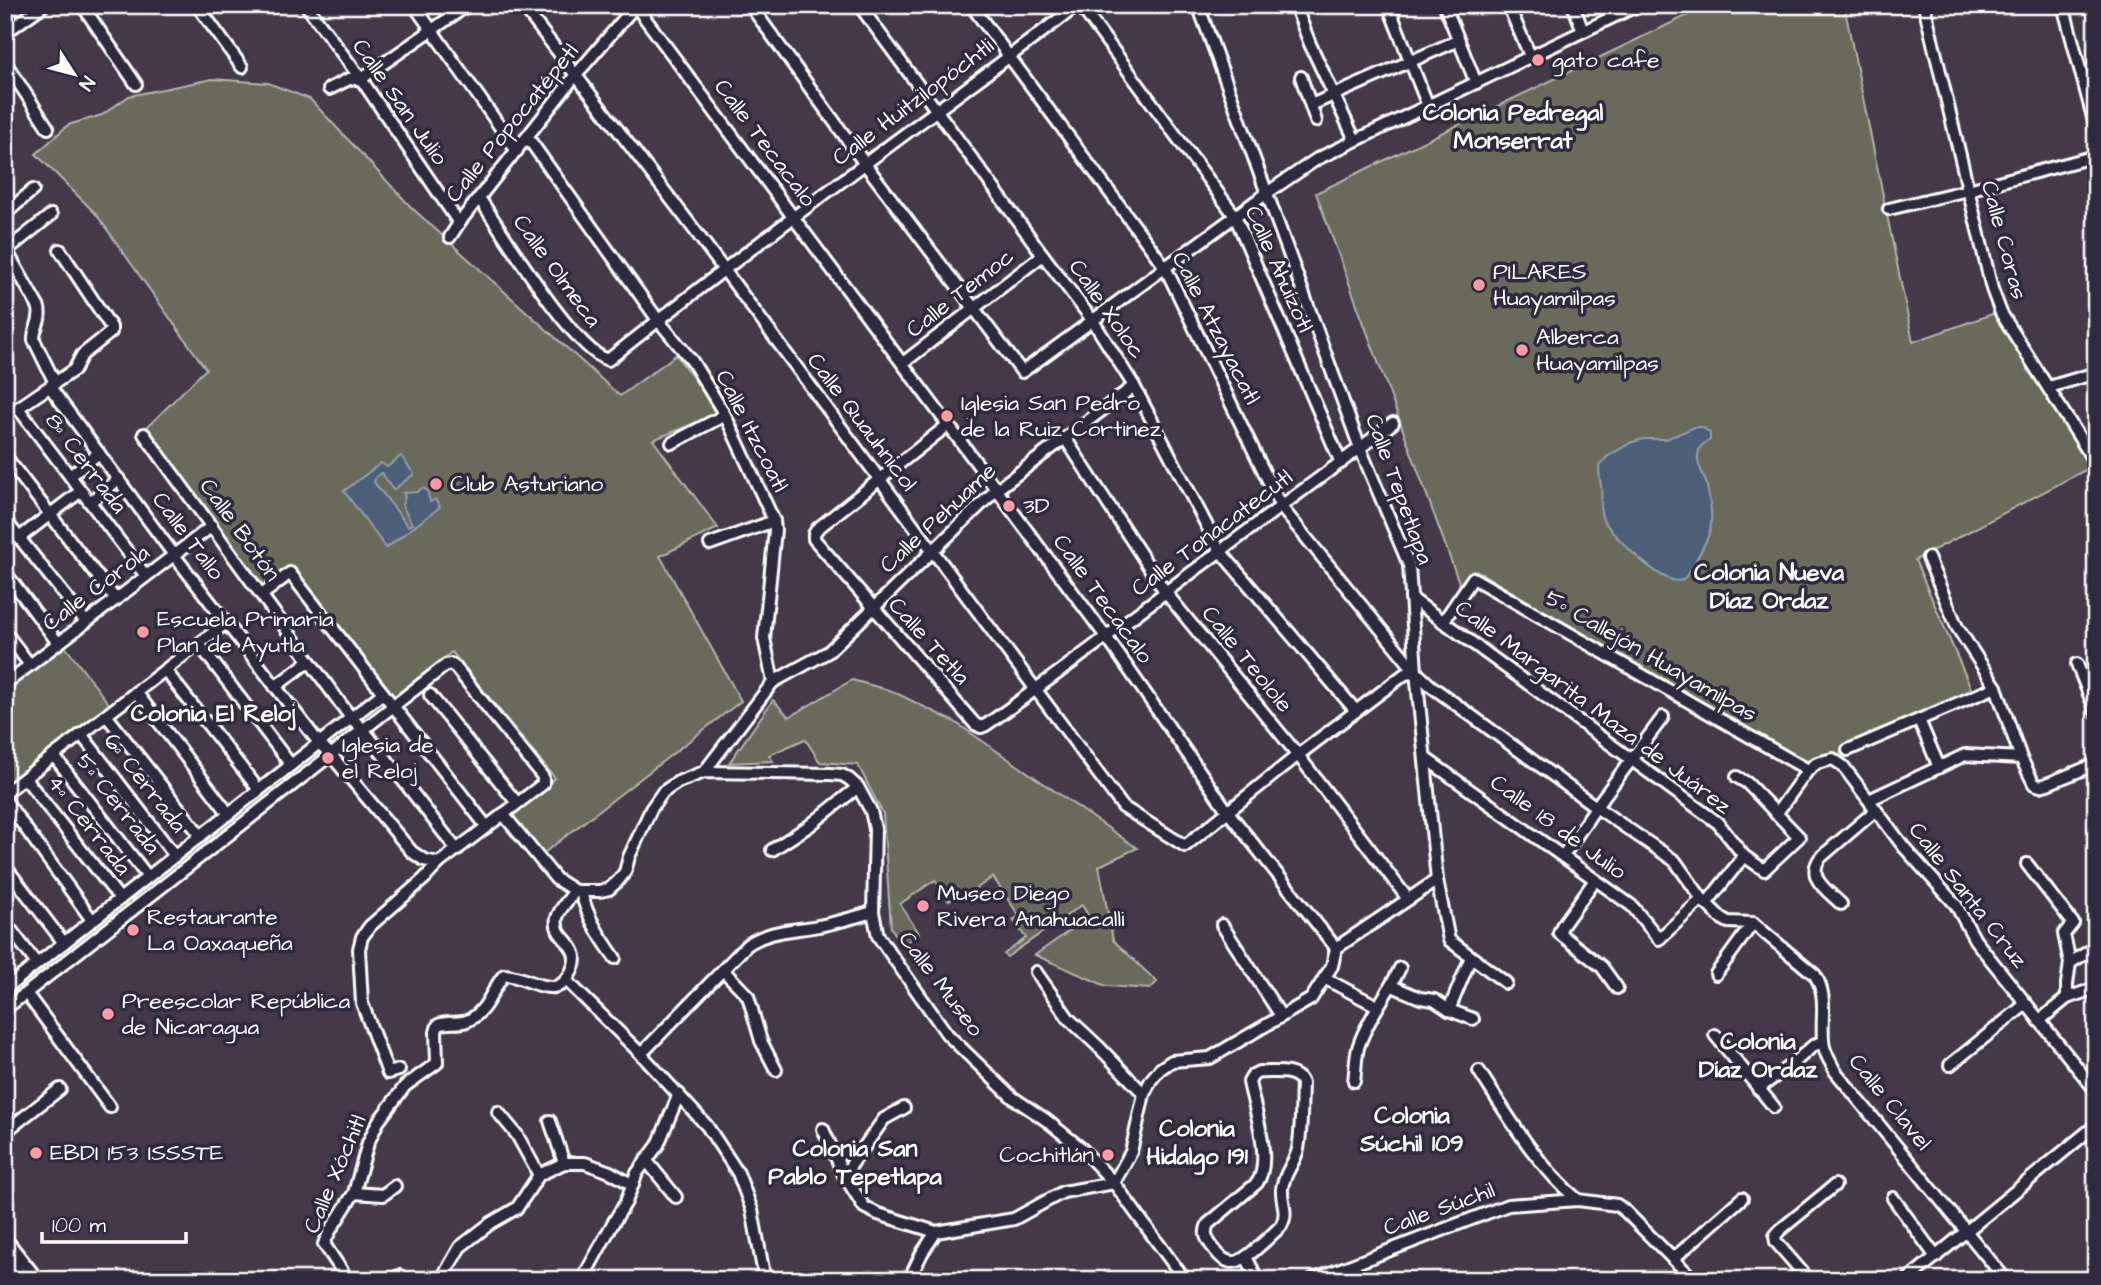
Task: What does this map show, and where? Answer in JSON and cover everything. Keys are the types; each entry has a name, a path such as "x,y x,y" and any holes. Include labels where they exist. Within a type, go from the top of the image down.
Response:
{"main road":[{"path":"5,1255 23,1280"}],"street":[{"path":"5,33 44,5"},
{"path":"82,5 136,84"},
{"path":"197,5 242,67"},
{"name":"Calle San Julio","path":"306,5 361,79 459,223"},
{"path":"414,5 517,151"},
{"path":"329,89 349,79 361,79 468,5"},
{"name":"Calle Quauhnicol","path":"522,5 642,161 1123,807 1185,846 1228,812"},
{"name":"Calle Popocatépetl","path":"450,237 575,76 635,5"},
{"name":"Calle Tecacalo","path":"635,5 1107,638 1228,812 1336,948"},
{"path":"750,5 865,164 1022,372 1317,159 1476,83 1529,54 1637,5"},
{"name":"Calle Xoloc","path":"859,5 1093,321 1134,386 1220,551 1356,711"},
{"name":"Calle Atzayacatl","path":"971,5 1165,267 1281,506 1416,672 1431,686 1596,807 1675,860 1704,901"},
{"name":"Calle Huitzilopóchtli","path":"608,360 722,270 1079,5"},
{"name":"Calle Ahuízotl","path":"1079,5 1235,216 1341,463"},
{"name":"Calle Tepetlapa","path":"1198,5 1360,448 1409,565 1416,672 1437,880 1449,940 1506,983"},
{"path":"1294,5 1355,140"},
{"path":"1388,5 1428,106"},
{"path":"1508,5 1529,54"},
{"path":"1573,5 1583,31"},
{"name":"Calle Coras","path":"1924,5 1992,289 2001,313 2096,464"},
{"path":"2063,5 2096,129"},
{"path":"1446,9 1476,83"},
{"path":"1311,105 1460,40"},
{"path":"5,62 48,128"},
{"path":"1301,77 1316,121"},
{"name":"Calle Itzcoatl","path":"528,138 658,320 692,361 725,415 774,521 764,638 773,682"},
{"path":"1889,209 2096,156"},
{"path":"5,214 33,190"},
{"name":"Calle Olmeca","path":"479,198 562,319 590,351 599,358 608,360"},
{"path":"6,249 51,215"},
{"name":"Calle Tallo","path":"6,249 39,309 41,317 33,333 34,340 52,385 99,453 318,743 412,852 424,860 439,863"},
{"path":"52,385 74,370 82,355 111,332 111,327 60,250"},
{"name":"Calle Temoc","path":"903,363 1043,256"},
{"path":"2049,387 2096,373"},
{"name":"8ª Cerrada","path":"52,385 18,408 146,576"},
{"name":"Calle Pehuame","path":"773,682 828,652 996,490 1134,386"},
{"path":"672,443 725,415"},
{"name":"Calle Tonacatecutl","path":"986,725 1394,423"},
{"path":"878,480 948,425"},
{"name":"Calle Botón","path":"144,434 351,718 363,729 457,850"},
{"name":"Calle Teolole","path":"1065,439 1166,593 1298,755 1408,899"},
{"path":"70,476 99,453"},
{"path":"5,456 116,600"},
{"path":"90,502 119,479"},
{"name":"Calle Tetla","path":"878,480 817,528 814,538 975,724 981,727 986,725"},
{"path":"19,538 81,491"},
{"path":"710,544 774,521"},
{"path":"7,525 86,622"},
{"name":"Calle Corola","path":"5,684 212,526"},
{"path":"1928,558 1957,627 1996,687 2021,758 2034,784 2047,784 2096,764"},
{"path":"5,572 58,643"},
{"path":"262,595 290,573 487,827"},
{"name":"5º Callejón Huayamilpas","path":"1443,622 1473,578 1808,771"},
{"name":"Calle Margarita Maza de Juárez","path":"1411,598 1718,823 1744,856"},
{"path":"5,793 226,623"},
{"path":"5,632 30,665"},
{"path":"199,644 291,765"},
{"path":"275,687 309,660"},
{"path":"2077,663 2096,712"},
{"path":"5,1009 363,729 446,665 451,664 543,777 543,784 439,863 370,926 362,937 359,949 362,1003 388,1073 399,1070"},
{"path":"165,670 259,790"},
{"path":"1228,812 1405,674 1416,672"},
{"path":"704,772 773,682"},
{"path":"1848,750 1996,687"},
{"path":"136,692 229,814"},
{"path":"5,989 383,693"},
{"path":"430,695 517,803"},
{"path":"106,715 201,836"},
{"path":"1563,856 1663,717"},
{"path":"1919,720 1939,767"},
{"name":"6ª Cerrada","path":"81,734 176,856"},
{"path":"1841,904 1816,879 1816,864 1873,805 1965,755 2021,758"},
{"name":"5ª Cerrada","path":"54,756 148,877"},
{"name":"Calle 18 de Julio","path":"1425,758 1632,906 1659,939 1704,901"},
{"name":"Calle Santa Cruz","path":"1808,771 1817,763 1833,759 1843,766 1903,846 1955,905 1975,940 2096,1091"},
{"path":"1776,814 1808,771"},
{"path":"503,814 556,879 578,891 609,889 625,872 629,856 651,809 663,792 678,782 704,772 830,774 842,775 858,787 772,850"},
{"path":"1704,901 1744,856 1764,870 1798,837 1747,783 1737,777"},
{"name":"4ª Cerrada","path":"25,778 121,899"},
{"name":"Calle Museo","path":"858,787 871,811 875,829 873,912 878,936 947,1034 1012,1097 1082,1149 1114,1183 1185,1280"},
{"path":"5,800 92,920"},
{"path":"214,825 224,838"},
{"path":"2027,864 2073,923 2064,934 2070,963 2067,998"},
{"path":"5,866 64,943"},
{"path":"823,1129 844,1175 864,1207 936,1232 1014,1219 1063,1192 1114,1183 1130,1152 1144,1094 1160,1069 1168,1063 1210,1058 1311,999 1334,961 1336,948 1437,880"},
{"path":"1595,880 1559,933 1602,967 1617,988"},
{"path":"578,891 593,927 615,958"},
{"path":"578,891 557,918 558,927 576,955 575,966 566,980 680,1094 707,1126 738,1173 752,1210 765,1280"},
{"name":"Calle Clavel","path":"1704,901 1728,922 1753,923 1815,975 1824,998 1825,1052 1835,1071 2006,1280"},
{"path":"102,912 112,925"},
{"path":"641,1054 747,945 776,932 817,926 873,912"},
{"path":"5,922 52,973"},
{"path":"1716,974 1753,923"},
{"path":"1222,925 1281,1016"},
{"path":"2070,963 2096,947"},
{"path":"1448,1010 1471,957"},
{"path":"1354,1081 1358,1045 1400,968"},
{"path":"723,970 748,996 761,1041 776,1070"},
{"path":"1036,972 1069,1019 1144,1094"},
{"name":"Calle Xóchitl","path":"348,1280 324,1244 354,1193 368,1143 378,1122 405,1086 437,1063 436,1032 439,1025 445,1021 459,1023 471,1020 491,999 504,975 552,987 566,980"},
{"path":"1324,978 1377,1006"},
{"path":"1392,986 1420,998 1434,1000 1448,1010 1473,1019"},
{"path":"2039,1021 2067,998 2096,988"},
{"path":"26,993 110,1107"},
{"path":"1950,1065 2026,1004"},
{"path":"1715,1035 1774,1107"},
{"path":"1758,1089 1823,1041"},
{"path":"1479,1071 1506,1114 1558,1184 1578,1200"},
{"path":"1259,1072 1295,1074 1302,1083 1298,1149 1283,1180 1281,1192 1286,1211 1285,1219 1281,1226 1246,1257 1238,1262 1221,1258 1207,1240 1205,1231 1208,1224 1263,1175 1263,1148 1249,1082 1253,1075 1259,1072"},
{"path":"5,1132 60,1089"},
{"path":"582,1280 626,1202 637,1173 658,1145 680,1094"},
{"path":"844,1175 884,1119 904,1108"},
{"path":"498,1112 517,1135 539,1175"},
{"path":"550,1121 564,1163"},
{"path":"1907,1280 2096,1125"},
{"path":"646,1160 676,1197"},
{"path":"441,1280 460,1247 491,1223 517,1208 539,1175 564,1163 585,1163 610,1172 633,1185"},
{"path":"1809,1280 1776,1242 1775,1236 1835,1185"},
{"path":"354,1193 383,1195 395,1186"},
{"path":"1694,1280 1673,1259 1742,1198"},
{"path":"1893,1198 1936,1256"},
{"name":"Calle Súchil","path":"1312,1280 1325,1278 1508,1205 1578,1200 1617,1205 1673,1259"},
{"path":"909,1280 936,1232"},
{"path":"5,1238 38,1280"},
{"path":"1246,1257 1258,1280"},
{"path":"389,1280 398,1276 405,1280"}],"green space":[{"path":"1709,5 1844,5 1913,342 1995,313 2042,383 2089,468 1915,560 1973,693 1810,767 1477,571 1469,575 1461,588 1316,193"},
{"name":"Club Asturiano","path":"212,79 268,83 310,99 412,208 620,396 676,355 719,413 653,440 718,528 660,556 741,701 544,853 509,815 555,778 452,652 392,698 295,569 265,591 146,428 206,369 96,214 36,154 68,125 102,115 129,96"},
{"path":"64,645 112,708 5,789 5,691"},
{"path":"852,680 892,691 955,722 1137,848 1099,866 1113,940 1157,982 1150,989 1106,986 1035,955 1089,917 1082,905 1007,957 1004,954 1026,938 1013,920 1019,916 993,877 967,895 961,893 949,901 935,880 900,904 919,933 903,945 891,928 883,814 858,765 820,762 805,739 769,755 773,761 729,763 773,700 789,717"}],"water":[{"path":"1695,427 1702,427 1710,433 1710,440 1701,446 1698,457 1707,486 1711,526 1707,539 1688,573 1682,580 1674,580 1663,576 1639,558 1603,519 1599,466 1607,457 1632,442 1666,439"},
{"path":"401,456 414,474 393,490 382,473 374,482 408,526 412,524 402,505 405,497 403,493 417,492 422,488 427,490 430,502 435,499 440,507 386,548 344,491 381,463 387,467"}],"place":[{"name":"gato cafe","path":"1538,60"},
{"name":"PILARES Huayamilpas","path":"1479,285"},
{"name":"Alberca Huayamilpas","path":"1522,350"},
{"name":"Iglesia San Pedro de la Ruiz Cortinez","path":"947,416"},
{"name":"Club Asturiano","path":"436,484"},
{"name":"3D","path":"1009,506"},
{"name":"Escuela Primaria Plan de Ayutla","path":"143,632"},
{"name":"Iglesia de el Reloj","path":"328,758"},
{"name":"Museo Diego Rivera Anahuacalli","path":"923,906"},
{"name":"Restaurante La Oaxaqueña","path":"133,930"},
{"name":"Preescolar República de Nicaragua","path":"108,1014"},
{"name":"EBDI 153 ISSSTE","path":"36,1153"},
{"name":"Cochitlán","path":"1108,1155"}],"district":[{"name":"Colonia Pedregal Monserrat","path":"1513,127"},
{"name":"Colonia Nueva Díaz Ordaz","path":"1769,587"},
{"name":"Colonia El Reloj","path":"213,714"},
{"name":"Colonia Díaz Ordaz","path":"1758,1056"},
{"name":"Colonia Súchil 109","path":"1412,1130"},
{"name":"Colonia Hidalgo 191","path":"1197,1143"},
{"name":"Colonia San Pablo Tepetlapa","path":"855,1163"}]}
